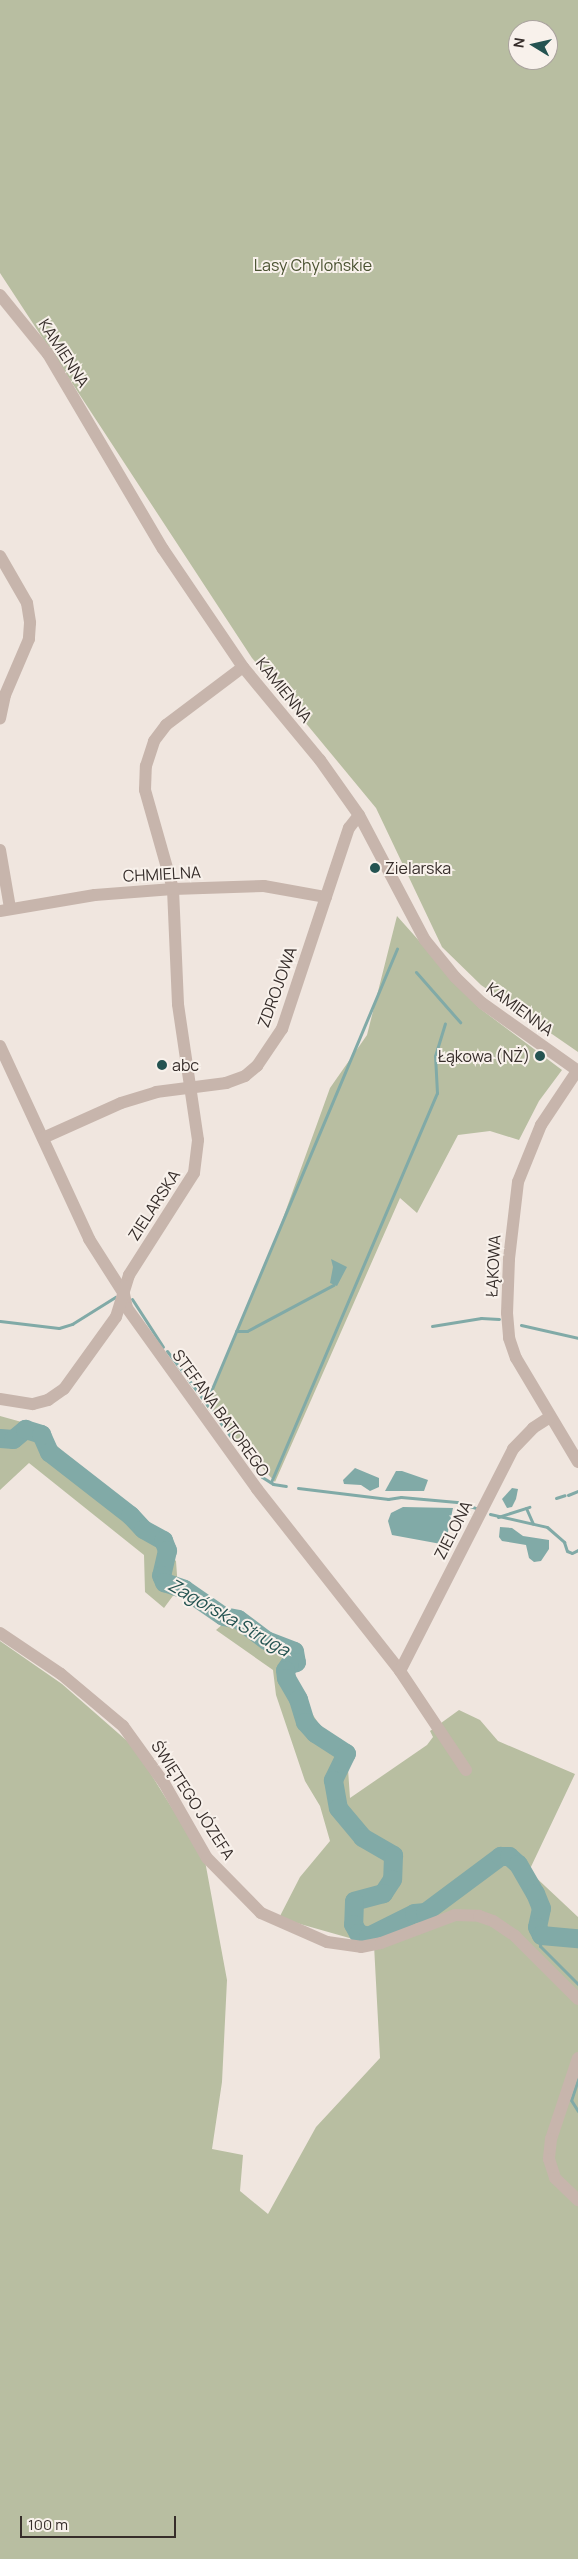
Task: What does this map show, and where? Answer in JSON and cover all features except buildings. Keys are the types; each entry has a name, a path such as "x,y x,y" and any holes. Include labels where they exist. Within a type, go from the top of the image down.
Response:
{"street":[{"name":"KAMIENNA","path":"0,295 48,354 163,549 243,666 320,760 359,815 412,921 443,964 482,1003 578,1071"},
{"path":"0,556 27,603 30,623 30,639 5,695 0,718"},
{"name":"ZIELARSKA","path":"0,1398 34,1404 48,1400 64,1389 116,1317 129,1275 194,1173 198,1140 178,1004 173,889 145,790 146,766 154,741 166,725 243,666"},
{"name":"ZDROJOWA","path":"43,1138 121,1103 156,1092 226,1084 245,1076 271,1048 282,1028 349,828 359,815"},
{"path":"0,850 5,909"},
{"name":"CHMIELNA","path":"5,909 95,895 173,889 264,886 326,897"},
{"name":"STEFANA BATOREGO","path":"0,1046 89,1239 124,1294 128,1308 190,1398 300,1545 400,1671 466,1770"},
{"name":"ŁĄKOWA","path":"578,1071 557,1097 531,1146 518,1182 509,1259 509,1338 516,1358 578,1462"},
{"name":"ZIELONA","path":"400,1671 509,1456 533,1428 550,1417"},
{"name":"ŚWIĘTEGO JÓZEFA","path":"0,1633 61,1674 122,1726 164,1783 207,1858 261,1913 326,1942 361,1946 388,1941 455,1915 479,1916 493,1921 515,1936 578,1999"},
{"path":"578,2058 551,2139 549,2159 555,2178 578,2200"}],"green space":[{"name":"Lasy Chylońskie","path":"0,0 578,0 578,1052 481,985 442,947 376,808 252,658 0,273"},
{"path":"397,916 478,1007 562,1070 539,1101 519,1140 490,1131 458,1135 417,1213 400,1198 275,1482 206,1406 269,1257 330,1088 367,1035"},
{"path":"0,1416 36,1426 176,1561 178,1589 164,1608 145,1592 144,1555 29,1463 0,1490"},
{"path":"223,1624 256,1629 290,1655 293,1681 313,1715 326,1735 341,1739 353,1754 348,1769 350,1798 427,1745 433,1737 430,1731 459,1710 480,1720 498,1741 575,1774 529,1871 578,1917 578,2559 0,2559 0,1641 62,1684 134,1747 205,1861 227,1980 222,2082 212,2149 243,2155 240,2191 268,2214 316,2127 380,2058 374,1945 279,1918 300,1877 330,1841 320,1806 305,1781 276,1695 273,1670 216,1630"}],"water":[{"path":"331,1259 347,1267 337,1286 330,1283 333,1267"},
{"path":"355,1468 379,1478 379,1487 370,1491 361,1485 344,1484 343,1480"},
{"path":"396,1471 402,1471 428,1480 424,1491 385,1491"},
{"path":"512,1488 518,1489 516,1499 512,1507 507,1508 502,1499"},
{"path":"403,1507 453,1508 446,1541 441,1544 392,1535 388,1521 391,1513"},
{"path":"500,1527 512,1528 523,1536 549,1540 549,1549 541,1561 534,1562 529,1558 526,1545 502,1541 499,1537"}],"waterway":[{"path":"206,1403 397,949"},
{"path":"416,972 460,1022"},
{"path":"271,1482 437,1093 435,1056 445,1023"},
{"path":"236,1331 247,1331 333,1285"},
{"path":"0,1321 59,1328 72,1324 115,1297"},
{"path":"132,1299 163,1347"},
{"path":"432,1326 481,1318 499,1319"},
{"path":"521,1325 578,1338"},
{"path":"167,1351 182,1371"},
{"path":"188,1379 234,1441"},
{"name":"Zagórska Struga","path":"0,1438 13,1439 25,1429 41,1434 49,1452 130,1515 143,1529 163,1540 167,1550 161,1575 164,1582 184,1589 223,1616 238,1619 266,1640 294,1651 296,1662 289,1664 285,1670 286,1678 298,1699 305,1722 315,1733 346,1753 333,1780 338,1808 362,1837 393,1855 392,1879 383,1893 354,1901 353,1924 358,1933 368,1936 414,1913 425,1912 500,1856 509,1856 518,1864 535,1893 541,1908 537,1927 541,1935 578,1938"},
{"path":"242,1451 262,1477 273,1484 286,1486"},
{"path":"298,1488 388,1499 401,1497 457,1502 476,1508"},
{"path":"568,1495 578,1491"},
{"path":"556,1498 565,1495"},
{"path":"498,1517 529,1507"},
{"path":"526,1508 533,1524"},
{"path":"490,1514 547,1527 564,1542 567,1551 572,1553 578,1550"},
{"path":"541,1935 540,1946 578,1984"},
{"path":"578,2079 571,2100 578,2111"}],"place":[{"name":"Zielarska","path":"375,868"},
{"name":"Łąkowa (NŻ)","path":"540,1056"},
{"name":"abc","path":"162,1065"}]}
